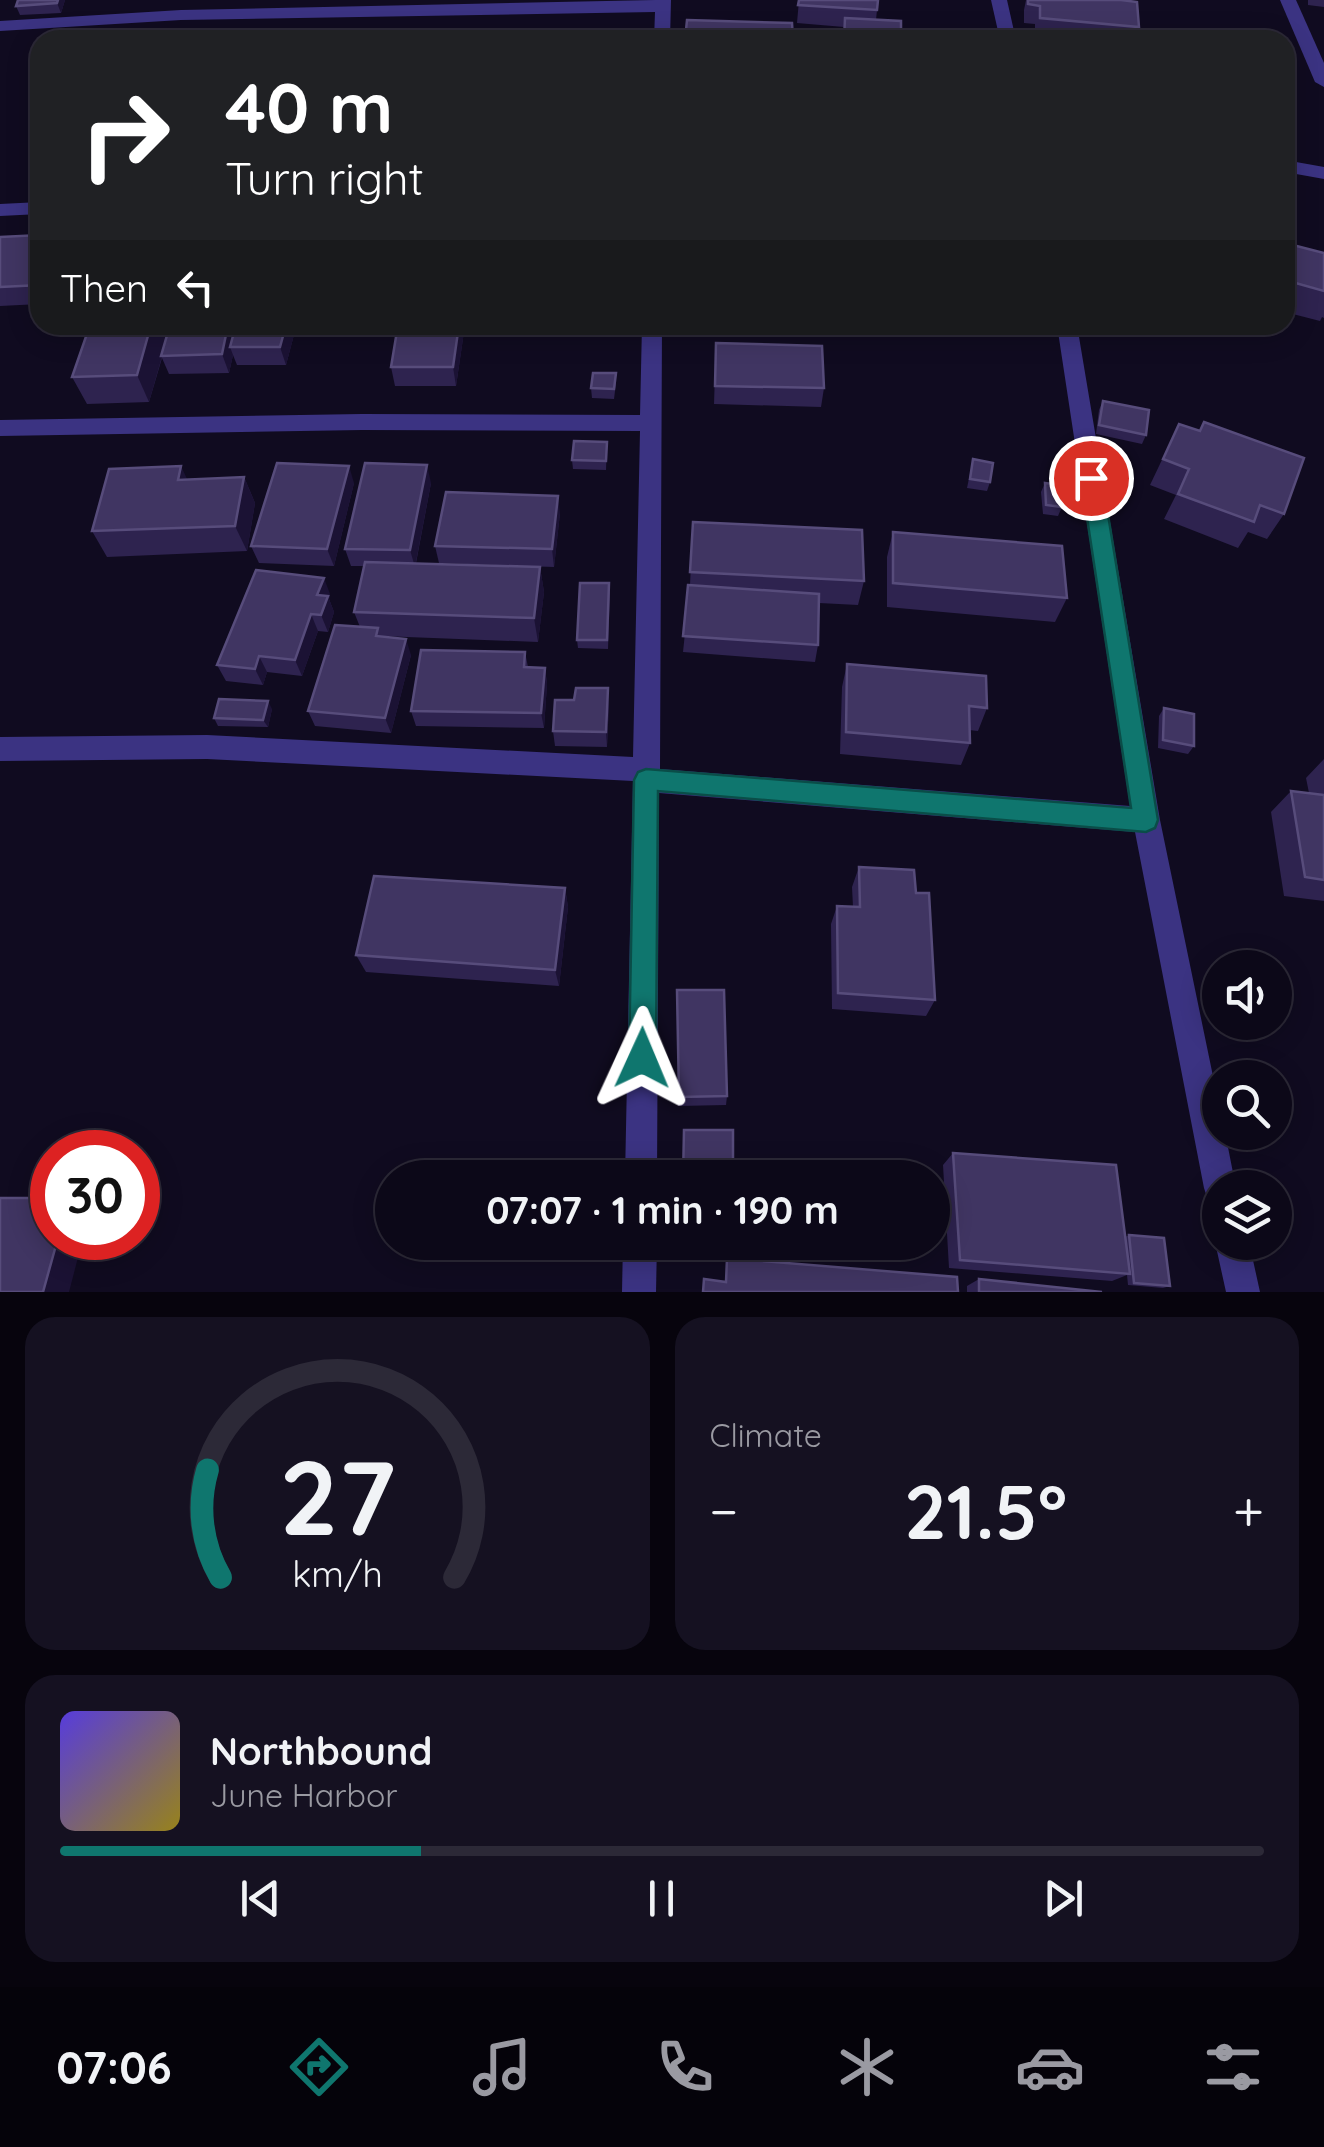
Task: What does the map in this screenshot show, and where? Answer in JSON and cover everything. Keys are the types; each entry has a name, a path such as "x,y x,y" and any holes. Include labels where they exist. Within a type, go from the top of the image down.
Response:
{"street":[{"path":"999,0 1006,30"},
{"path":"1288,0 1324,82"},
{"path":"0,26 182,15 663,4 662,30"},
{"path":"1295,168 1324,173"},
{"path":"0,210 30,208"},
{"path":"641,1160 652,335"},
{"path":"1069,335 1146,820 1216,1170"},
{"path":"0,428 362,422 648,423"},
{"path":"0,748 206,747 646,775 1146,820"},
{"path":"640,1260 640,1292"},
{"path":"1236,1260 1243,1292"}],"building":[{"path":"18,0 58,0 16,6"},
{"path":"799,0 878,0 877,10 798,5"},
{"path":"1028,0 1137,2 1139,27 1040,18 1040,6 1028,4"},
{"path":"845,18 901,21 901,30 844,30"},
{"path":"687,20 792,23 792,30 686,30"},
{"path":"30,236 30,286 0,287 0,237"},
{"path":"1295,246 1324,253 1324,291 1295,283"},
{"path":"87,335 148,335 137,375 72,377"},
{"path":"167,335 226,335 222,354 161,356"},
{"path":"233,335 283,335 280,347 230,347"},
{"path":"396,335 458,335 453,367 391,367"},
{"path":"716,343 822,346 824,388 715,386"},
{"path":"593,373 616,373 614,389 591,388"},
{"path":"1103,401 1149,410 1146,435 1099,425"},
{"path":"1204,422 1304,458 1284,514 1260,505 1254,522 1178,494 1189,469 1163,459 1179,424 1200,431"},
{"path":"574,441 607,442 606,461 572,460"},
{"path":"973,459 993,463 990,482 970,479"},
{"path":"277,463 349,466 327,549 251,546"},
{"path":"365,463 427,465 410,550 345,549"},
{"path":"181,466 178,480 244,477 235,526 92,531 109,469"},
{"path":"1045,483 1061,485 1062,507 1046,505"},
{"path":"446,492 558,496 552,549 435,546"},
{"path":"693,522 862,530 864,581 690,572"},
{"path":"893,532 1062,546 1067,598 893,583"},
{"path":"365,562 540,567 534,618 354,612"},
{"path":"256,570 324,578 317,595 328,596 321,615 311,614 295,660 259,656 255,669 217,665"},
{"path":"580,583 609,583 607,640 577,640"},
{"path":"688,585 819,594 818,645 683,636"},
{"path":"335,625 378,628 376,636 406,639 385,718 308,711"},
{"path":"421,650 525,652 524,667 545,668 541,713 411,711"},
{"path":"847,664 986,676 987,708 969,706 970,743 846,732"},
{"path":"576,688 608,688 606,732 553,731 555,700 574,700"},
{"path":"219,699 268,701 263,720 214,718"},
{"path":"1164,708 1194,714 1194,746 1163,740"},
{"path":"1291,791 1324,795 1324,880 1305,877"},
{"path":"859,867 914,870 916,893 929,893 935,1000 838,993 837,906 860,907"},
{"path":"374,876 565,888 555,970 356,955"},
{"path":"677,990 724,990 727,1096 679,1097"},
{"path":"684,1130 733,1130 733,1160 683,1160"},
{"path":"953,1153 1116,1165 1130,1274 960,1260"},
{"path":"0,1198 30,1198 30,1260 52,1260 43,1292 0,1292"},
{"path":"1129,1235 1164,1238 1170,1286 1134,1283"},
{"path":"727,1260 751,1260 957,1277 958,1292 703,1292 704,1279 726,1282"},
{"path":"979,1279 1102,1292 979,1292"}],"route":[{"path":"642,1058 646,780 1146,820 1091,478"}]}
